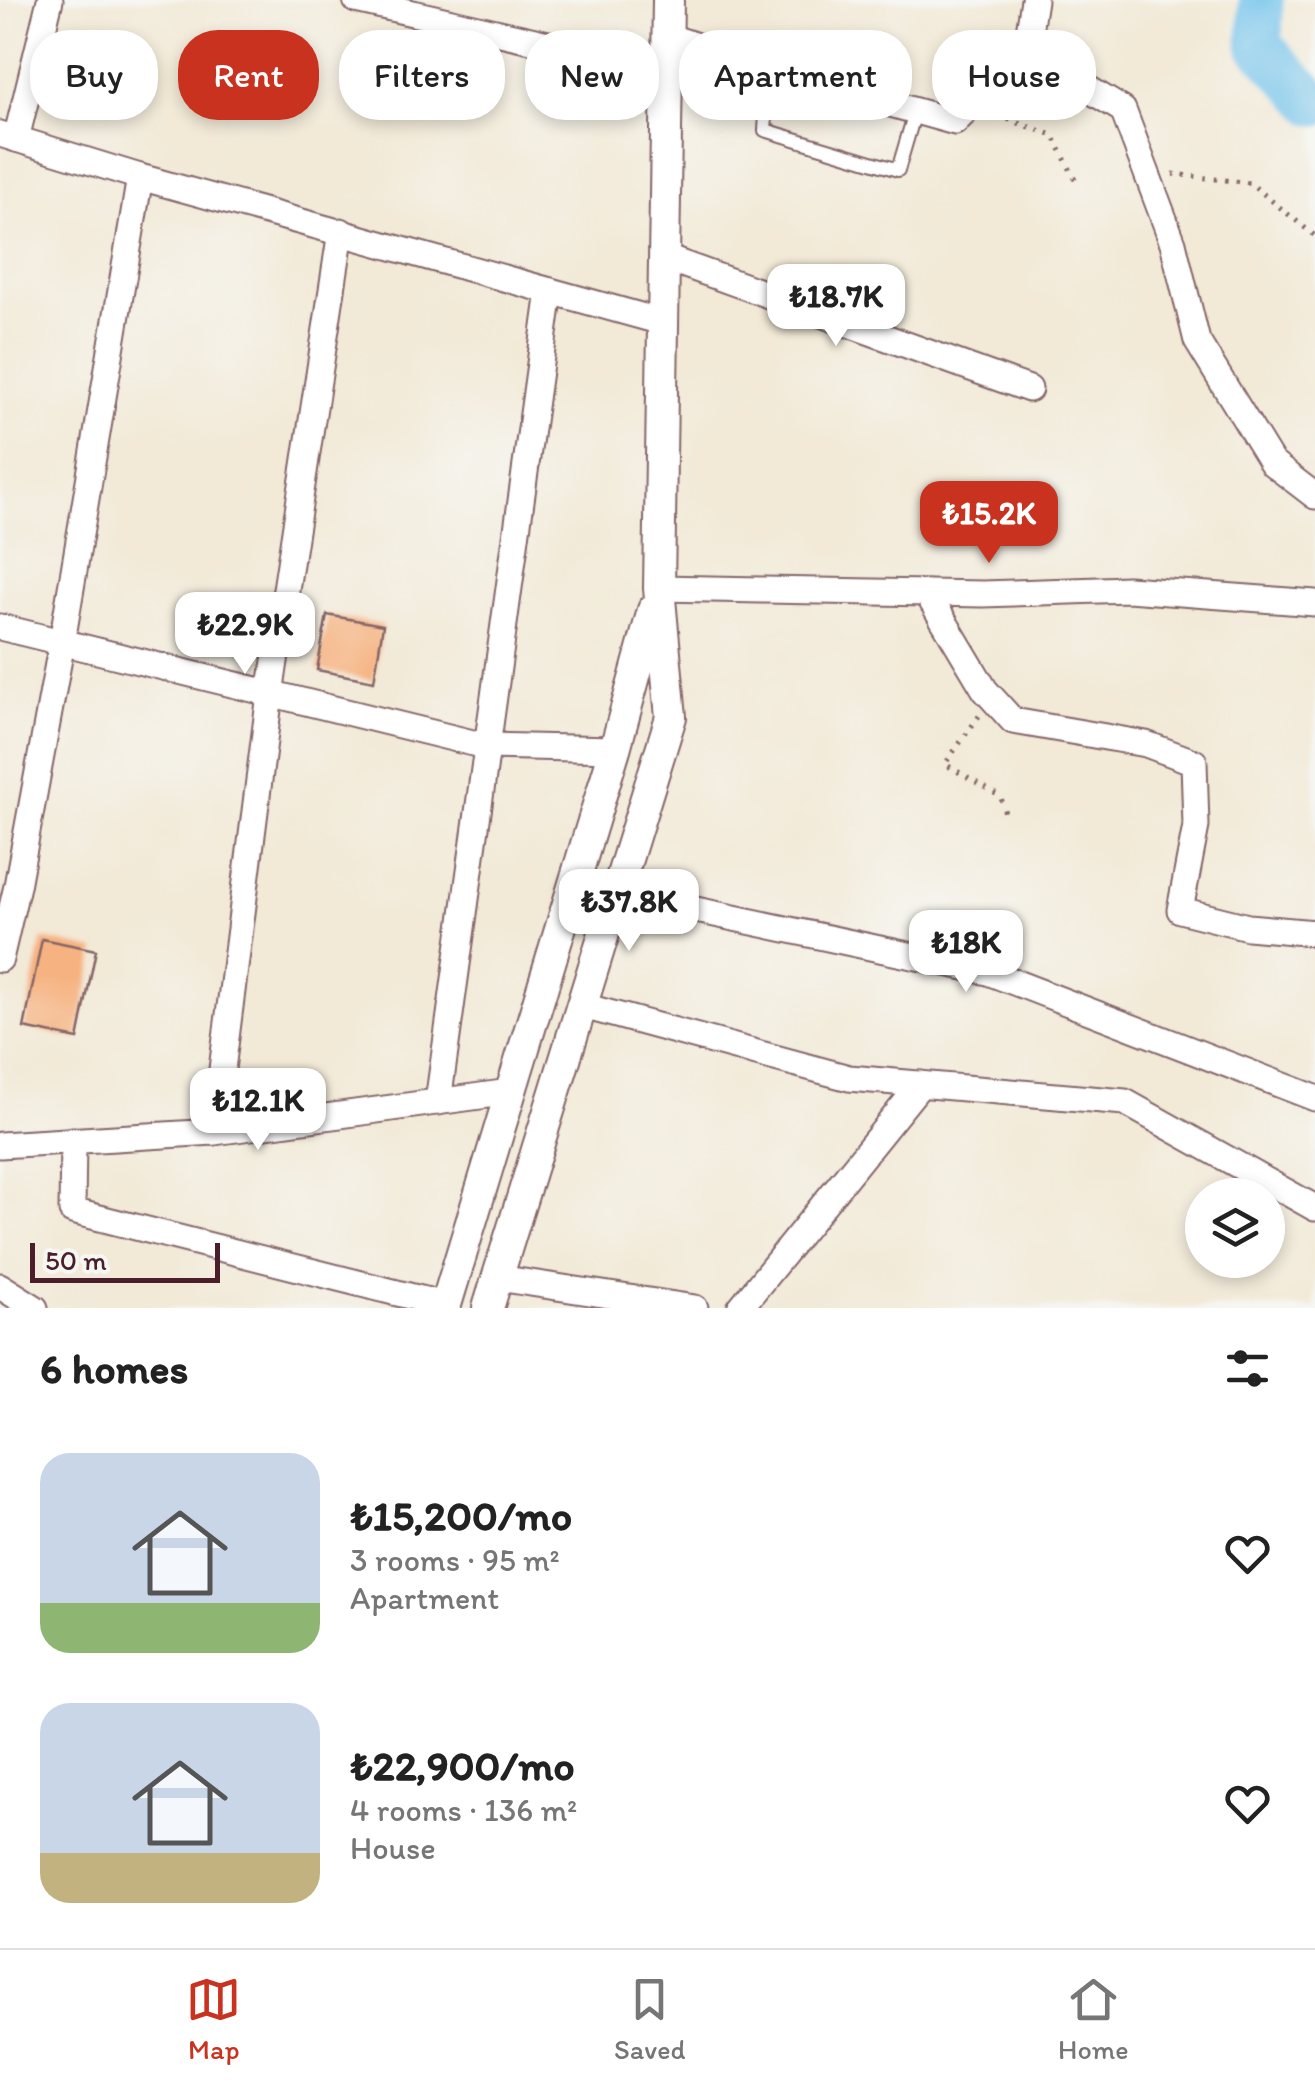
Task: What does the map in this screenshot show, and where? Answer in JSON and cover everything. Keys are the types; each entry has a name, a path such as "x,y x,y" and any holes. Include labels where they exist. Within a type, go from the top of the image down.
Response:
{"street":[{"path":"50,0 8,137 662,322"},
{"path":"356,0 666,71"},
{"path":"488,1308 671,717 659,588 668,0"},
{"path":"1029,30 1034,0"},
{"path":"666,36 679,40"},
{"path":"1096,94 1123,110 1173,243 1197,341 1272,463 1315,496"},
{"path":"912,111 932,116"},
{"path":"0,959 62,642 140,177"},
{"path":"214,1132 270,694 340,231"},
{"path":"662,256 1029,389"},
{"path":"438,1102 550,290"},
{"path":"659,588 927,593 1128,589 1315,603"},
{"path":"73,1140 72,1211 445,1306 615,749 659,588"},
{"path":"927,593 992,697 1013,721 1146,744 1194,762 1196,826 1180,910 1248,927 1315,933"},
{"path":"0,627 486,746 615,749"},
{"path":"616,893 988,972 1315,1098"},
{"path":"583,1006 850,1078 1125,1102 1315,1208"},
{"path":"740,1308 921,1084"},
{"path":"0,1144 214,1132 510,1092"},
{"path":"498,1278 695,1308"},
{"path":"0,1286 35,1308"}],"lane":[{"path":"766,120 765,130 898,170 915,112"}],"path":[{"path":"1011,120 1053,135 1078,185"},
{"path":"1146,171 1250,183 1315,236"},
{"path":"992,697 946,764 1001,797 1006,818"}],"building":[{"path":"327,615 383,625 374,681 317,670"},
{"path":"42,939 96,950 78,1039 24,1028"}],"waterway":[{"path":"1261,0 1260,46 1315,103"}]}
